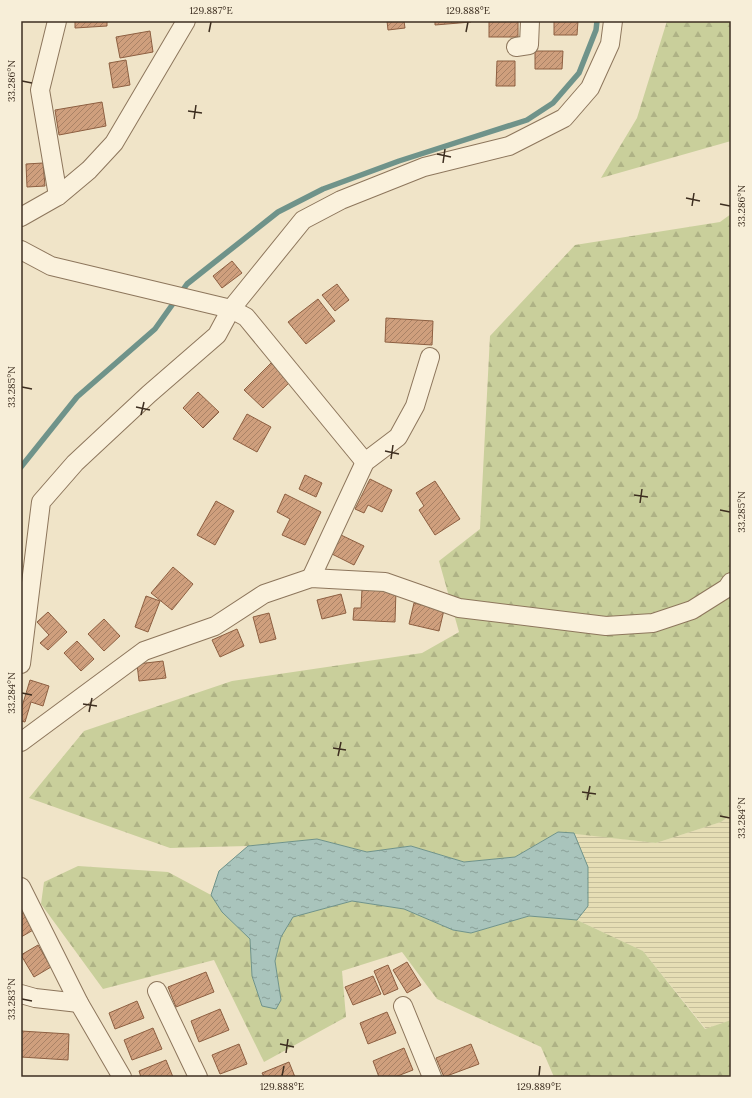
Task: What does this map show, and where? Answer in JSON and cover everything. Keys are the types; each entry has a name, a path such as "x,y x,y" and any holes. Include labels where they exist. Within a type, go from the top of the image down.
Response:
{"street":[{"path":"57,21 40,90 58,196"},
{"path":"21,216 58,196 89,170 114,143 186,21"},
{"path":"516,47 529,45 530,21"},
{"path":"21,664 41,502 75,463 149,394 217,335 231,309 303,220 341,200 424,167 509,146 564,118 590,88 610,44 613,21"},
{"path":"21,250 51,266 231,309 246,317 365,462"},
{"path":"311,578 365,462 398,437 415,406 430,357"},
{"path":"21,742 144,651 215,626 264,594 311,578 385,582 459,608 606,626 653,623 692,610 727,588 731,582"},
{"path":"21,887 79,1003 122,1077"},
{"path":"157,991 198,1077"},
{"path":"21,994 34,998 79,1003"},
{"path":"403,1006 432,1077"}],"shaded area":[{"path":"731,815 731,1020 706,1029 643,951 577,920 588,906 574,833 656,843 721,822"}],"green space":[{"path":"667,21 731,21 731,141 601,178 637,118"},
{"path":"731,214 731,815 721,822 656,843 558,832 515,857 464,862 411,846 367,852 317,839 248,846 170,848 29,798 84,731 232,681 422,653 459,632 439,561 480,529 490,336 575,245 720,222"},
{"path":"78,866 168,872 211,895 222,912 250,939 252,976 262,1006 276,1008 281,1000 275,961 281,937 292,917 352,901 404,909 453,930 471,933 529,916 577,920 643,951 705,1029 731,1020 731,1077 554,1077 541,1047 437,999 402,952 342,971 346,1017 264,1062 214,960 103,989 41,904 44,882"}],"water":[{"path":"558,832 574,833 588,867 588,906 577,920 529,916 471,933 453,930 404,909 352,901 293,917 281,937 275,961 281,1000 276,1009 262,1006 252,976 250,939 222,912 211,895 219,871 248,846 317,839 367,852 411,846 464,862 515,857"}],"building":[{"path":"75,21 107,21 107,26 75,28"},
{"path":"387,21 404,21 405,28 388,30"},
{"path":"435,21 471,21 471,22 435,25"},
{"path":"489,21 518,21 518,37 489,37"},
{"path":"554,21 578,21 577,35 554,35"},
{"path":"150,31 153,52 120,58 116,37"},
{"path":"535,51 563,51 562,69 535,69"},
{"path":"126,60 130,85 113,88 109,63"},
{"path":"497,61 515,61 515,86 496,86"},
{"path":"102,102 106,126 59,135 55,110"},
{"path":"43,163 45,186 27,187 26,164"},
{"path":"232,261 242,273 222,288 213,276"},
{"path":"337,284 349,300 335,311 322,295"},
{"path":"318,299 335,321 306,344 288,322"},
{"path":"386,318 433,321 432,345 385,342"},
{"path":"271,363 290,382 263,408 244,390"},
{"path":"198,392 219,412 203,428 183,408"},
{"path":"247,414 271,427 257,452 233,439"},
{"path":"305,475 322,483 316,497 299,489"},
{"path":"370,479 392,490 382,512 368,505 364,513 355,509"},
{"path":"435,481 460,519 435,535 419,510 424,506 416,493"},
{"path":"285,494 321,512 305,545 282,535 290,519 277,512"},
{"path":"216,501 234,511 215,545 197,535"},
{"path":"341,535 364,546 354,565 332,554"},
{"path":"173,567 193,584 172,610 151,593"},
{"path":"362,589 396,590 395,622 353,620 354,608 361,608"},
{"path":"341,594 346,613 322,619 317,600"},
{"path":"146,596 160,601 148,632 135,627"},
{"path":"414,603 444,610 439,631 409,624"},
{"path":"48,612 67,632 48,650 40,643 49,635 37,622"},
{"path":"269,613 276,639 260,643 253,617"},
{"path":"104,619 120,636 104,651 88,634"},
{"path":"237,629 244,646 220,657 212,640"},
{"path":"77,641 94,659 81,671 64,653"},
{"path":"163,661 166,678 139,681 137,664"},
{"path":"30,680 49,686 43,706 31,702 25,722 21,721 21,710"},
{"path":"22,907 35,929 21,937 21,908"},
{"path":"38,945 51,967 34,977 21,955"},
{"path":"407,962 421,985 407,993 393,970"},
{"path":"388,965 398,989 384,995 374,971"},
{"path":"206,972 214,992 176,1007 168,987"},
{"path":"373,976 381,994 353,1005 345,987"},
{"path":"137,1001 144,1018 115,1029 109,1013"},
{"path":"220,1009 229,1030 199,1042 191,1021"},
{"path":"387,1012 396,1033 368,1044 360,1023"},
{"path":"153,1028 162,1049 132,1060 124,1040"},
{"path":"21,1031 69,1034 68,1060 21,1057"},
{"path":"239,1044 247,1064 220,1074 212,1055"},
{"path":"471,1044 479,1064 444,1077 436,1058"},
{"path":"404,1048 413,1070 395,1077 379,1077 373,1061"},
{"path":"166,1060 173,1077 141,1077 139,1071"},
{"path":"289,1062 295,1077 264,1077 262,1073"}],"waterway":[{"path":"21,467 77,397 155,329 187,284 278,212 323,189 399,161 527,120 553,103 579,73 596,30 597,21"}]}
